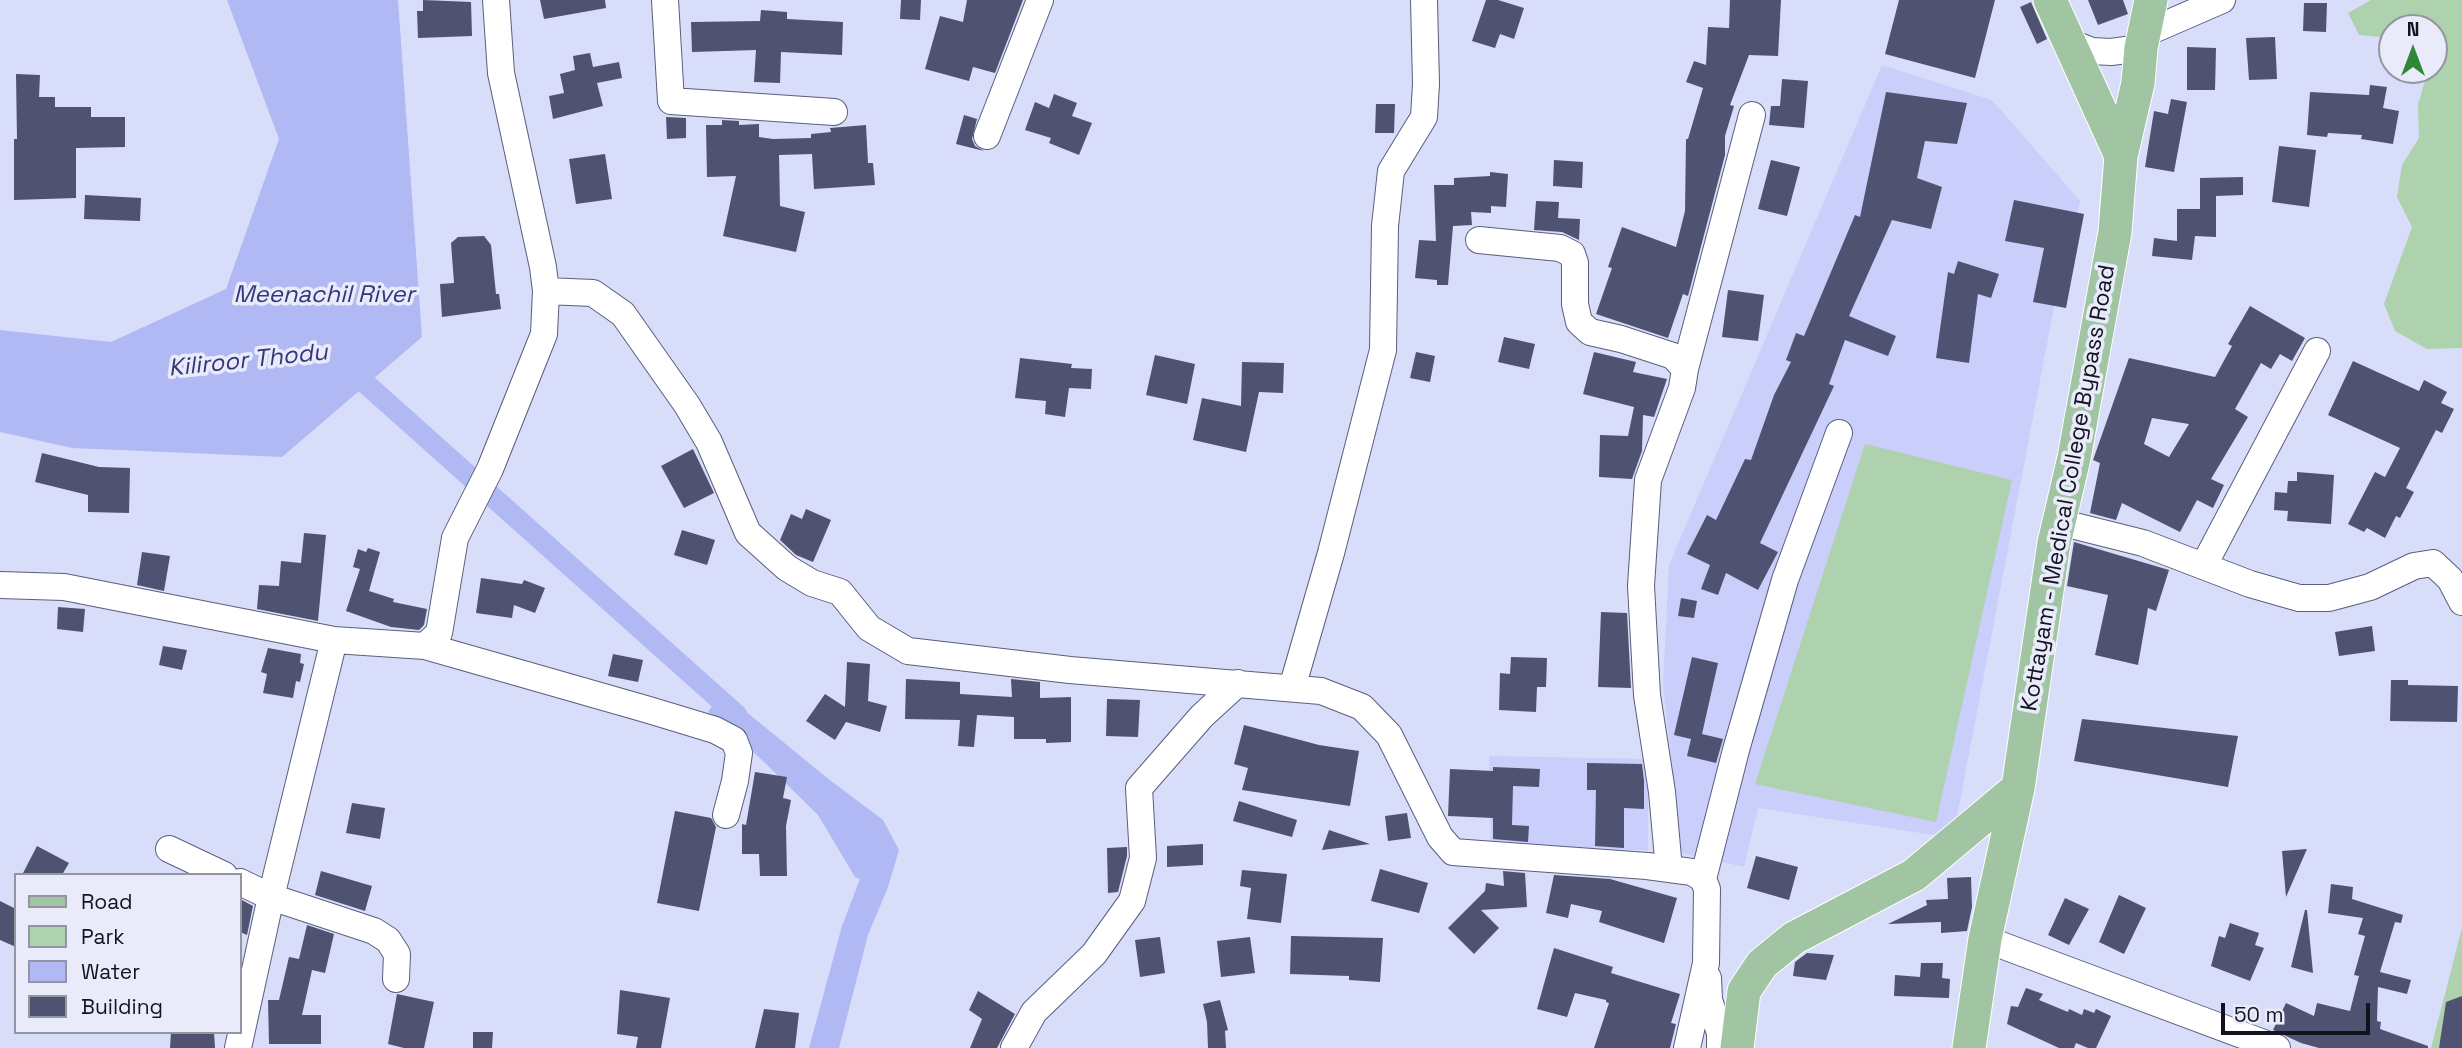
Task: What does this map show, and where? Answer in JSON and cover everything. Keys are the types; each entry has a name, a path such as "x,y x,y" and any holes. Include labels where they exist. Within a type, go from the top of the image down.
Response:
{"main road":[{"path":"2050,0 2121,156"},
{"name":"Kottayam - Medical College Bypass Road","path":"1969,1048 1985,939 2018,788 2059,522 2074,458 2115,232 2121,156 2138,83 2151,0"},
{"path":"1737,1048 1744,992 1762,964 1794,938 1914,875 2018,788"}],"street":[{"path":"425,646 439,633 456,537 490,469 544,334 546,291 543,267 501,73 496,0"},
{"path":"665,0 671,101 834,112"},
{"path":"987,136 1040,0"},
{"path":"1292,688 1331,553 1383,349 1385,226 1391,172 1424,117 1424,0"},
{"path":"2069,42 2092,51 2110,52 2143,40 2222,0"},
{"path":"1669,869 1662,792 1647,695 1641,586 1648,480 1682,388 1752,115"},
{"path":"1479,240 1560,248 1572,254 1575,263 1575,304 1579,321 1590,332 1622,339 1673,356 1685,369"},
{"path":"546,291 593,293 623,314 687,405 709,442 748,533 787,568 812,583 840,592 869,628 908,651 1070,670 1321,691 1362,707 1389,735 1440,837 1453,852 1669,869 1692,872 1703,878"},
{"path":"2204,565 2317,351"},
{"path":"1720,1048 1720,1033 1709,1000 1706,963 1707,889 1703,878 1736,750 1785,580 1839,433"},
{"path":"2059,522 2143,543 2250,584 2299,598 2329,598 2370,587 2414,566 2433,563 2450,579 2462,601"},
{"path":"0,585 64,587 334,640 425,646 715,730 734,740 739,753 726,815"},
{"path":"242,1034 271,897 334,640"},
{"path":"1014,1048 1034,1012 1094,954 1132,901 1143,858 1139,788 1202,716 1238,683"},
{"path":"169,849 220,873"},
{"path":"242,883 271,897 374,931 388,940 397,954 396,979"},
{"path":"1985,939 2277,1048"},
{"path":"1687,1048 1706,963"}],"shaded area":[{"path":"1882,65 1992,100 2080,201 2054,307 1953,838 1758,808 1744,867 1682,853 1663,685 1669,565"},
{"path":"1489,756 1648,759 1648,850 1491,848"}],"green space":[{"path":"2371,0 2462,0 2462,348 2427,349 2395,331 2384,304 2412,227 2397,197 2402,165 2419,138 2418,105 2424,84 2448,84 2448,14 2378,14 2378,37 2359,35 2348,13"},
{"path":"1865,444 2012,480 1936,822 1755,784"},
{"path":"2462,928 2462,1048 2431,1048"}],"water":[{"name":"Meenachil River","path":"227,0 398,0 422,337 282,457 72,448 0,432 0,330 111,342 226,289 279,139"},
{"path":"722,692 883,820 899,850 888,887 868,935 839,1048 809,1048 842,926 860,879 855,877 818,815 708,712"}],"building":[{"path":"423,0 471,2 472,36 418,38 417,11 423,11"},
{"path":"540,0 605,0 606,8 544,19"},
{"path":"901,0 921,0 920,20 900,19"},
{"path":"967,0 1023,0 995,73 973,67 969,81 925,69 940,16 963,22"},
{"path":"1486,0 1498,0 1524,8 1514,39 1500,34 1495,48 1472,41"},
{"path":"1730,0 1781,0 1778,56 1749,55 1730,105 1734,106 1725,136 1725,155 1688,296 1683,294 1668,338 1596,314 1612,268 1608,267 1622,227 1676,247 1685,211 1686,139 1703,88 1686,82 1694,61 1706,65 1708,27 1729,28"},
{"path":"1899,0 1995,0 1975,78 1885,54"},
{"path":"2088,0 2123,0 2128,14 2098,25"},
{"path":"2031,2 2047,39 2037,44 2020,7"},
{"path":"2304,3 2327,3 2326,32 2303,31"},
{"path":"761,10 787,12 787,19 843,22 842,55 781,52 780,83 754,82 756,50 692,52 691,22 760,21"},
{"path":"2275,37 2277,79 2249,80 2246,38"},
{"path":"2187,47 2216,48 2215,90 2187,90"},
{"path":"590,53 593,67 619,62 622,78 597,83 603,106 553,119 549,96 564,93 560,74 575,70 573,56"},
{"path":"16,74 40,75 39,97 55,97 55,107 91,107 91,117 125,117 125,147 76,148 76,198 14,200"},
{"path":"1782,79 1808,81 1804,128 1769,125 1771,106 1780,106"},
{"path":"2370,85 2387,87 2383,108 2399,111 2393,144 2361,139 2362,135 2307,135 2310,92 2369,95"},
{"path":"1886,92 1967,103 1957,144 1925,141 1917,178 1942,187 1931,229 1892,220 1849,316 1896,336 1888,356 1845,340 1829,384 1834,386 1760,543 1778,552 1758,590 1726,573 1718,595 1701,589 1710,565 1687,554 1707,515 1716,520 1745,459 1751,460 1774,395 1791,362 1786,360 1796,333 1804,336 1855,215 1860,217"},
{"path":"1054,94 1077,103 1072,116 1092,123 1079,155 1049,143 1051,138 1025,130 1035,102 1049,108"},
{"path":"2171,99 2187,102 2174,172 2145,167 2154,111 2168,114"},
{"path":"1376,104 1395,104 1394,133 1375,133"},
{"path":"964,115 977,119 972,139 975,146 984,151 956,144"},
{"path":"666,117 686,118 686,138 667,139"},
{"path":"722,120 739,121 739,125 759,124 759,137 773,139 811,138 811,134 831,132 830,128 866,125 868,163 873,163 875,185 814,189 812,154 779,155 780,206 805,212 796,252 723,236 736,176 707,177 706,125 722,125"},
{"path":"2279,146 2316,150 2309,207 2272,202"},
{"path":"605,154 612,199 576,204 569,159"},
{"path":"1554,160 1583,162 1582,188 1553,186"},
{"path":"1771,160 1800,167 1787,216 1758,209"},
{"path":"1490,172 1508,174 1506,207 1491,206 1491,213 1471,212 1472,225 1453,226 1448,285 1437,285 1437,280 1415,278 1419,240 1436,241 1434,185 1454,185 1454,178 1490,176"},
{"path":"2243,177 2243,195 2216,196 2216,237 2195,236 2192,260 2152,256 2154,238 2177,241 2177,209 2200,209 2200,178"},
{"path":"85,195 141,198 140,221 84,219"},
{"path":"2014,200 2084,214 2066,308 2033,302 2044,248 2005,241"},
{"path":"1536,201 1559,202 1558,218 1580,219 1579,240 1562,232 1534,230"},
{"path":"484,236 491,245 496,294 499,294 501,309 442,317 440,284 454,283 451,243 458,237"},
{"path":"1958,261 1999,274 1991,298 1978,294 1969,363 1936,358 1948,272 1954,274"},
{"path":"1728,290 1764,295 1758,341 1722,337"},
{"path":"2250,306 2305,338 2292,361 2280,354 2271,369 2261,363 2235,409 2248,417 2211,479 2224,485 2213,508 2197,500 2180,532 2122,503 2116,520 2090,513 2100,463 2093,460 2129,358 2215,377 2232,346 2228,344","holes":["2152,418 2189,424 2169,457 2144,444"]},
{"path":"1504,337 1535,344 1529,369 1498,362"},
{"path":"1416,352 1435,356 1430,382 1410,378"},
{"path":"1594,352 1636,362 1633,372 1667,379 1654,417 1643,415 1642,451 1632,479 1599,477 1600,435 1628,436 1634,407 1583,394"},
{"path":"1155,355 1195,364 1187,404 1146,395"},
{"path":"1020,358 1072,364 1071,368 1092,369 1091,389 1069,388 1065,417 1045,414 1046,401 1015,398"},
{"path":"2353,361 2419,391 2424,380 2447,392 2441,403 2454,409 2442,433 2436,430 2406,488 2414,492 2400,518 2396,516 2385,538 2367,528 2364,532 2348,524 2375,472 2385,477 2400,448 2328,415"},
{"path":"1242,362 1284,363 1283,393 1259,392 1246,452 1193,440 1202,398 1241,406"},
{"path":"693,449 714,493 684,508 661,466"},
{"path":"42,453 99,467 130,468 129,513 88,512 88,495 35,482"},
{"path":"2297,472 2334,475 2331,524 2287,521 2288,511 2274,510 2275,492 2287,493 2288,481 2297,481"},
{"path":"806,509 831,520 813,562 796,555 780,540 791,514 802,519"},
{"path":"682,530 715,540 707,565 674,555"},
{"path":"304,533 326,535 318,621 257,609 259,585 279,586 281,561 301,563"},
{"path":"2074,542 2169,570 2156,611 2148,608 2138,665 2095,655 2108,595 2067,586"},
{"path":"368,548 380,552 369,591 394,599 393,602 427,609 424,625 419,630 391,627 346,611 360,569 353,567 358,549 366,552"},
{"path":"142,552 170,556 164,591 137,585"},
{"path":"481,578 522,584 524,580 545,588 535,613 514,605 512,618 476,613"},
{"path":"1681,598 1697,601 1694,618 1678,616"},
{"path":"58,607 85,609 83,632 57,629"},
{"path":"1601,612 1627,613 1631,688 1598,687"},
{"path":"2372,626 2375,651 2339,656 2335,632"},
{"path":"163,646 187,650 182,670 159,665"},
{"path":"268,648 301,654 300,663 304,664 300,682 296,681 293,698 263,693 267,674 261,672"},
{"path":"613,654 643,660 638,682 608,676"},
{"path":"1511,657 1547,658 1546,687 1537,687 1536,712 1499,710 1500,673 1510,674"},
{"path":"1692,657 1718,663 1702,734 1723,739 1716,763 1687,756 1691,739 1674,735"},
{"path":"847,662 870,664 868,701 887,706 880,732 846,722 835,740 806,721 825,694 845,707"},
{"path":"906,679 960,682 960,694 1012,697 1011,679 1040,682 1040,698 1071,697 1071,742 1046,743 1046,739 1014,739 1014,717 977,715 974,747 958,746 960,720 905,719"},
{"path":"2391,680 2408,680 2408,685 2458,686 2457,722 2390,721"},
{"path":"1107,699 1140,700 1138,737 1106,736"},
{"path":"2082,719 2238,736 2228,787 2074,761"},
{"path":"1244,725 1319,745 1359,751 1350,806 1242,790 1248,768 1234,764"},
{"path":"1587,763 1642,764 1644,809 1624,808 1624,848 1595,846 1596,790 1587,790"},
{"path":"1493,767 1540,769 1539,787 1513,786 1512,825 1529,826 1528,842 1493,839 1493,818 1448,816 1450,769 1493,771"},
{"path":"755,772 787,777 783,798 791,800 786,826 787,876 760,876 759,854 742,854 742,824 746,825"},
{"path":"1239,801 1297,820 1292,837 1233,821"},
{"path":"352,803 385,808 380,839 346,833"},
{"path":"675,811 711,818 716,827 699,911 657,903"},
{"path":"1407,813 1411,838 1388,841 1385,816"},
{"path":"1329,830 1370,844 1322,850"},
{"path":"1203,844 1203,865 1167,867 1167,846"},
{"path":"37,846 69,863 63,873 23,873"},
{"path":"1127,847 1118,892 1108,893 1107,848"},
{"path":"2307,849 2286,897 2282,851"},
{"path":"1756,856 1798,867 1789,900 1747,888"},
{"path":"1380,869 1428,883 1419,913 1371,901"},
{"path":"1242,870 1287,874 1281,923 1247,919 1251,888 1240,886"},
{"path":"321,871 372,886 365,911 315,895"},
{"path":"1503,871 1525,873 1527,907 1481,910 1499,928 1474,954 1448,928 1485,891 1486,883 1504,886"},
{"path":"1554,875 1610,879 1677,898 1664,943 1599,922 1602,911 1571,904 1568,918 1546,913"},
{"path":"1971,877 1972,907 1967,931 1941,933 1941,922 1888,924 1927,905 1926,900 1948,899 1947,878"},
{"path":"2331,884 2353,887 2352,899 2403,915 2401,923 2395,922 2380,972 2411,980 2407,994 2378,987 2377,1021 2381,1022 2380,1029 2428,1048 2319,1048 2273,1030 2286,1003 2314,1016 2317,1003 2350,1011 2359,976 2354,975 2365,936 2358,934 2363,918 2328,913"},
{"path":"2119,895 2146,908 2124,954 2099,942"},
{"path":"2065,898 2089,909 2069,945 2048,935"},
{"path":"242,900 253,906 247,935 242,933"},
{"path":"0,901 14,908 14,946 0,940"},
{"path":"2307,910 2313,973 2291,967"},
{"path":"2230,923 2259,933 2255,945 2264,948 2250,981 2211,966 2219,936 2225,938"},
{"path":"307,925 334,934 325,973 312,970 302,1015 321,1015 321,1044 269,1044 268,1000 279,1000 289,957 299,959"},
{"path":"1291,936 1383,938 1380,982 1349,980 1349,976 1290,974"},
{"path":"1160,937 1165,973 1140,977 1135,940"},
{"path":"1250,937 1255,973 1221,977 1217,941"},
{"path":"1554,948 1613,967 1611,973 1680,994 1671,1023 1676,1024 1670,1048 1594,1048 1609,1003 1606,1000 1575,993 1567,1017 1537,1009"},
{"path":"1807,953 1834,955 1826,980 1793,976 1795,962"},
{"path":"1921,963 1943,963 1942,978 1950,979 1949,998 1894,996 1895,975 1920,977"},
{"path":"2026,988 2043,994 2039,1000 2068,1012 2069,1009 2082,1015 2084,1009 2094,1013 2096,1009 2111,1016 2096,1048 2076,1043 2074,1048 2059,1048 2007,1024 2011,1006 2018,1007"},
{"path":"620,990 670,998 661,1048 636,1048 638,1037 617,1034"},
{"path":"978,991 1015,1014 997,1048 970,1048 982,1019 969,1010"},
{"path":"397,994 434,1002 424,1048 404,1048 388,1044"},
{"path":"2462,996 2462,1048 2439,1048 2446,1002"},
{"path":"1220,1000 1228,1030 1225,1031 1226,1048 1208,1048 1203,1004"},
{"path":"764,1009 799,1013 795,1048 755,1048"},
{"path":"473,1032 493,1032 492,1048 473,1048"},
{"path":"171,1034 214,1034 215,1048 170,1048"}],"waterway":[{"path":"346,366 737,715"}],"water label":[{"name":"Kiliroor Thodu","path":"248,361"}]}
